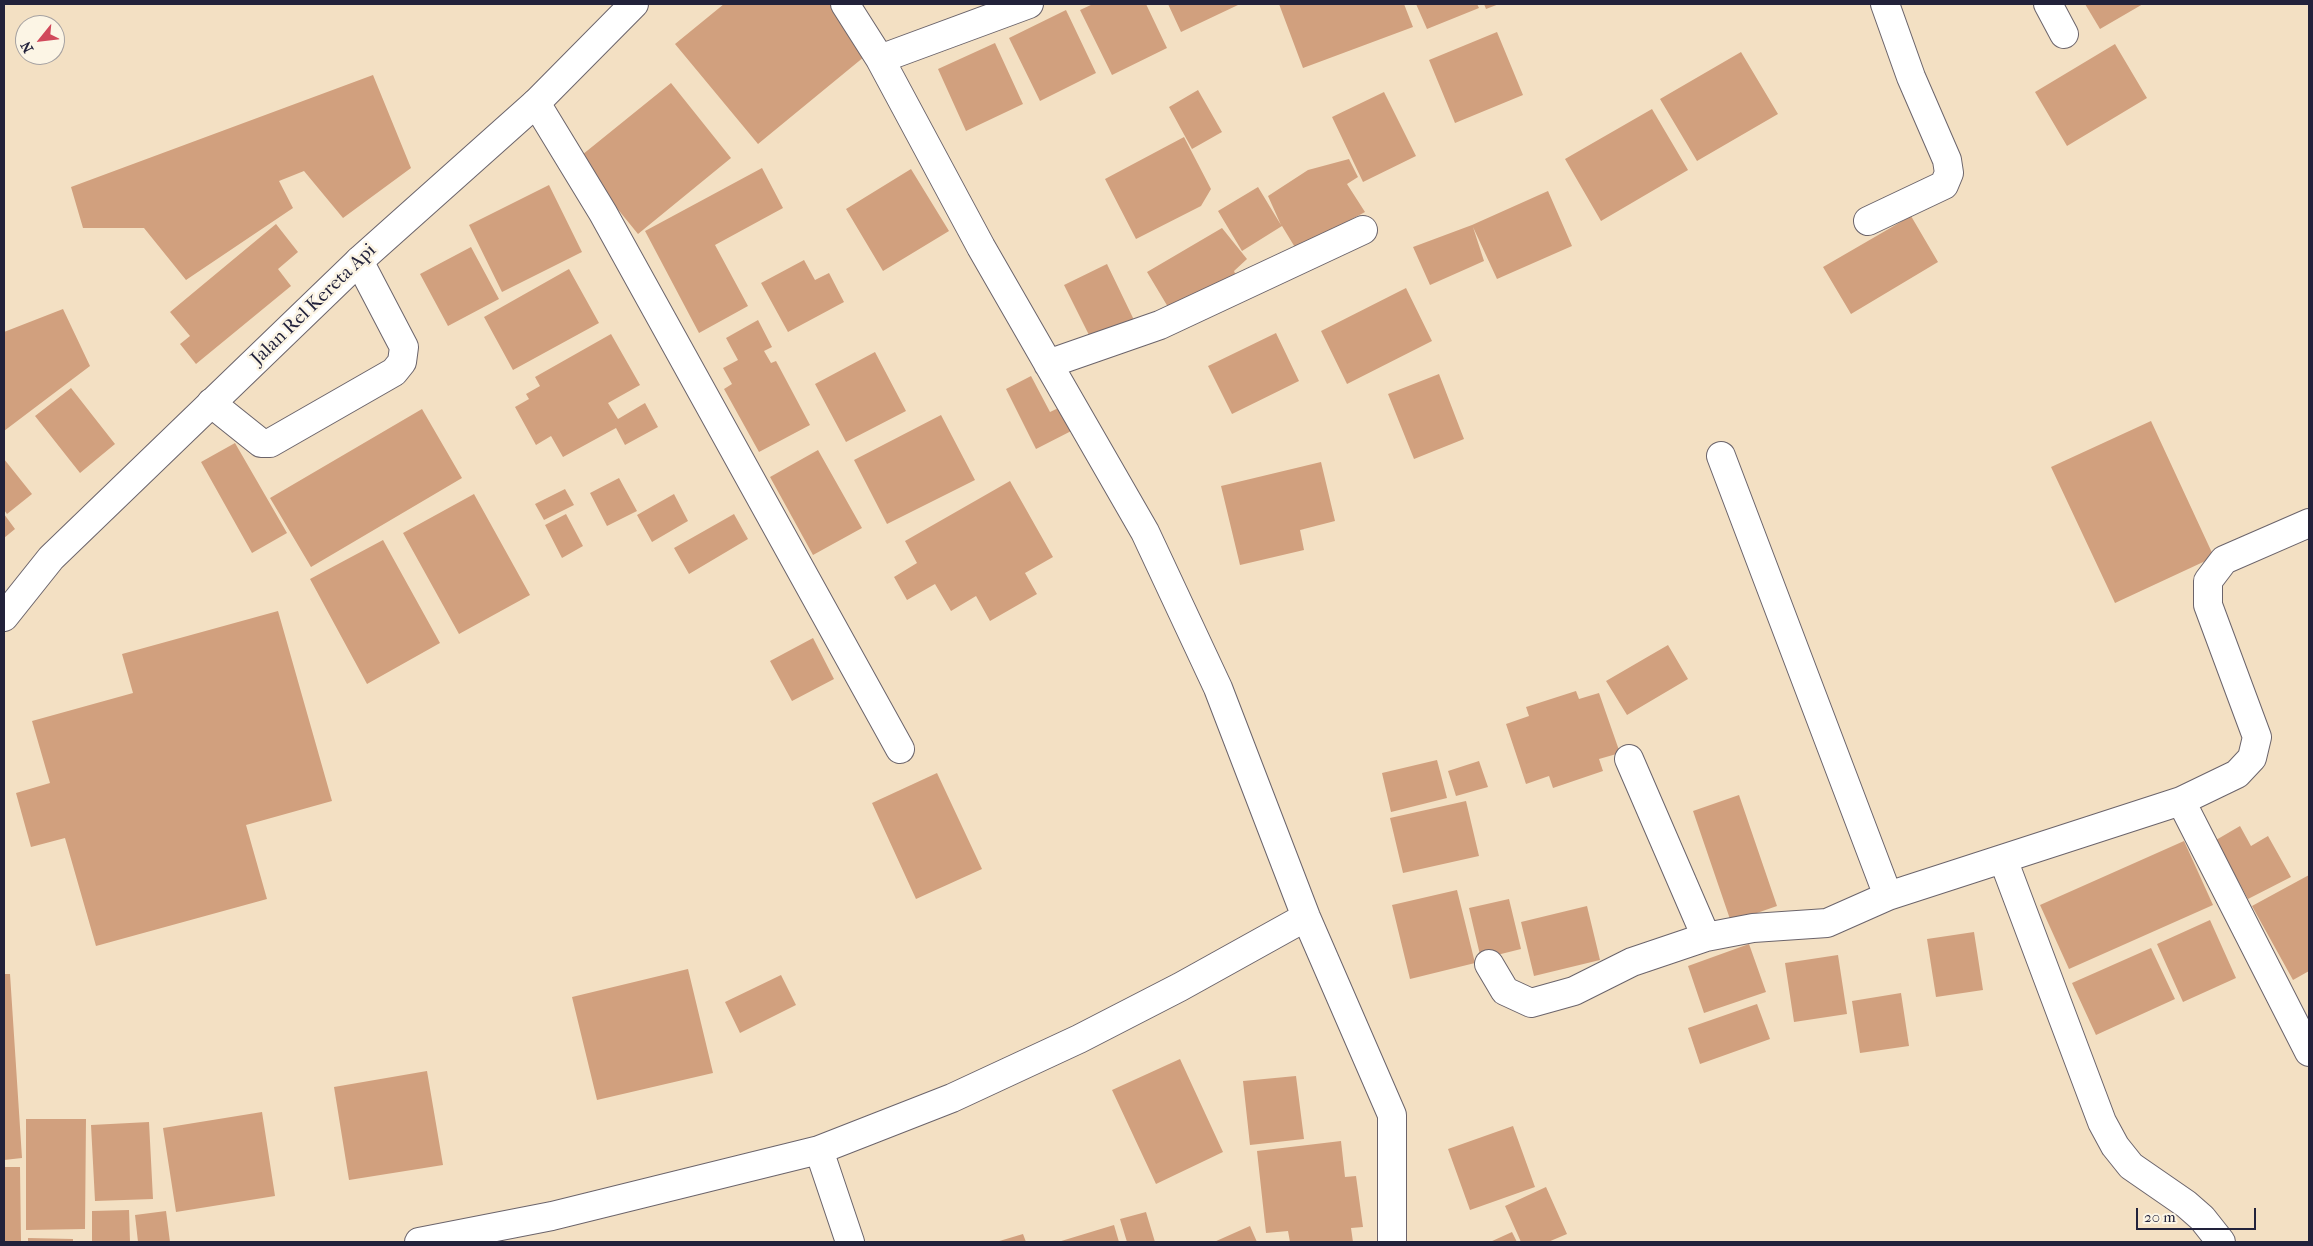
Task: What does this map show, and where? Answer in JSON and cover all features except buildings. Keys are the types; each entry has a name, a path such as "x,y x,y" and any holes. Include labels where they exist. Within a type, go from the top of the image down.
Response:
{"street":[{"name":"Jalan Rel Kereta Api","path":"4,617 51,558 359,260 536,103 634,4"},
{"path":"845,4 880,59 981,247 1154,549 1218,688 1306,917 1392,1115 1392,1242"},
{"path":"880,59 1029,4"},
{"path":"1868,221 1944,185 1948,173 1947,160 1910,77 1884,4"},
{"path":"2048,4 2064,34"},
{"path":"536,103 608,222 900,749"},
{"path":"1048,364 1160,325 1363,230"},
{"path":"211,403 261,443 270,444 394,372 402,362 404,347 359,260"},
{"path":"1721,456 1888,896"},
{"path":"1490,964 1505,991 1532,1003 1574,991 1632,962 1706,937 1753,928 1827,923 1888,896 2181,800 2237,774 2252,758 2257,737 2208,605 2208,581 2224,560 2309,523"},
{"path":"1629,759 1706,937"},
{"path":"2181,800 2309,1052"},
{"path":"2004,859 2102,1122 2115,1146 2131,1166 2186,1204 2202,1218 2222,1242"},
{"path":"419,1242 552,1216 819,1150 952,1098 1079,1039 1180,987 1306,917"},
{"path":"819,1150 850,1242"}]}
